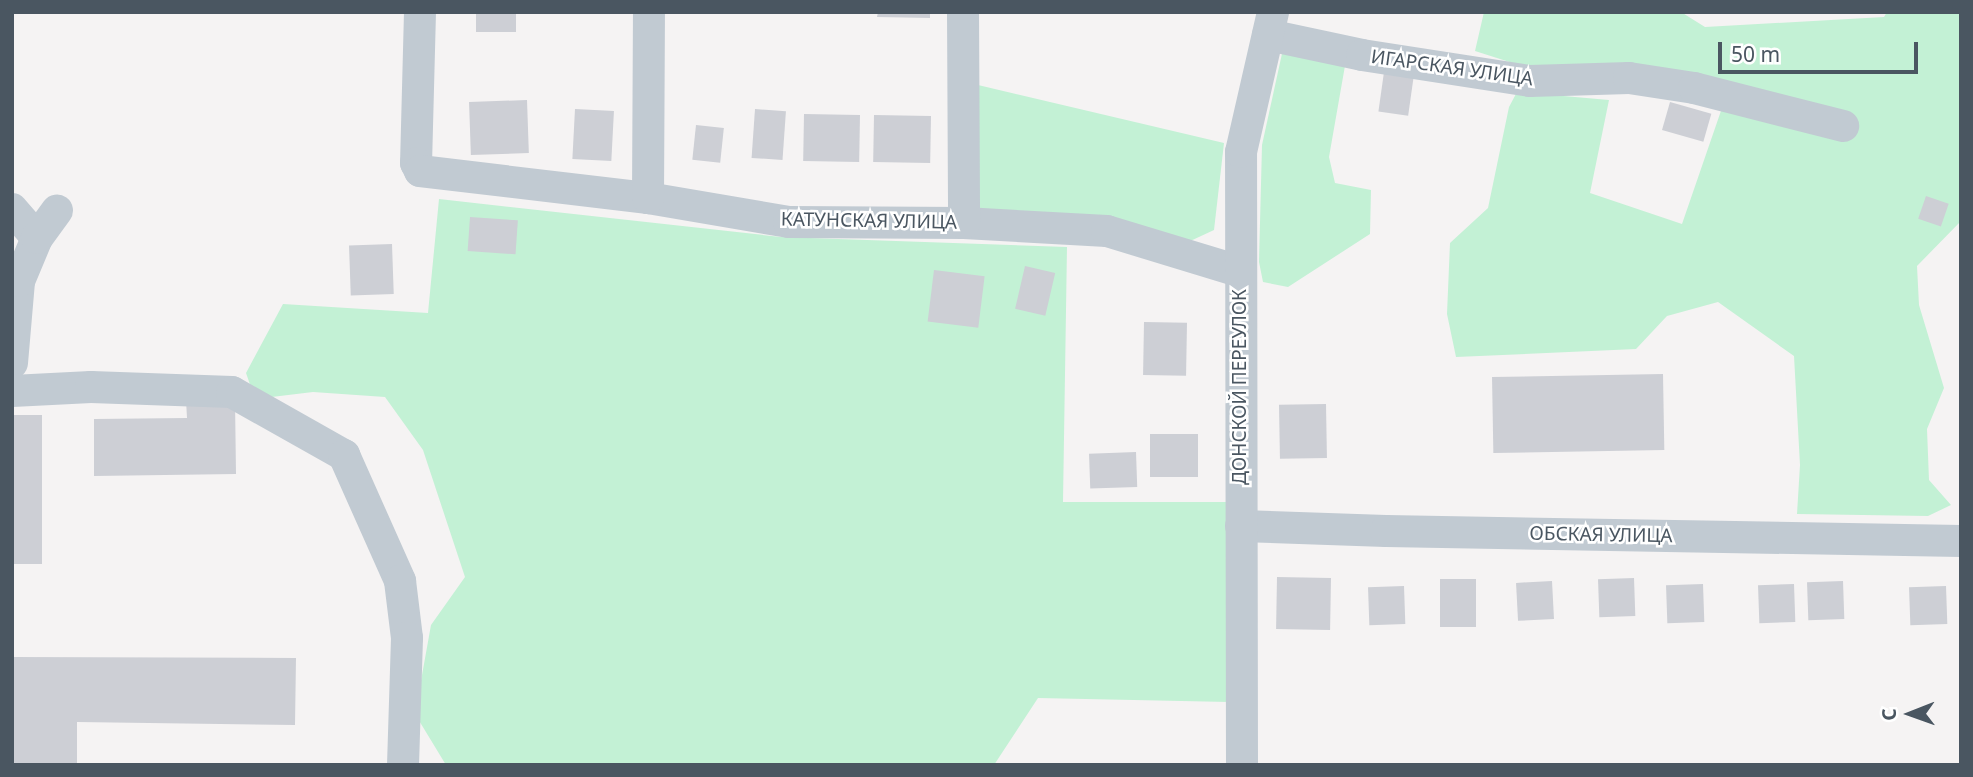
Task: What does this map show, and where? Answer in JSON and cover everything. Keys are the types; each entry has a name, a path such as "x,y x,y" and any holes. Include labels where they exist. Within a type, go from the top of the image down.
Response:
{"street":[{"name":"КАТУНСКАЯ УЛИЦА","path":"420,12 416,163 420,171 648,198 789,222 964,223 1107,231 1240,271"},
{"path":"648,198 649,12"},
{"path":"963,12 964,223"},
{"name":"ИГАРСКАЯ УЛИЦА","path":"1270,24 1362,55 1530,82 1629,78 1681,86 1843,126"},
{"name":"ДОНСКОЙ ПЕРЕУЛОК","path":"1242,765 1241,152 1270,24"},
{"path":"12,209 37,238"},
{"path":"12,363 19,281 37,238 57,210"},
{"path":"12,391 91,387 232,392 344,455 400,581 407,638 403,765"},
{"name":"ОБСКАЯ УЛИЦА","path":"1241,526 1961,541"}],"green space":[{"path":"1484,12 1681,12 1705,27 1884,17 1887,12 1961,12 1961,221 1917,266 1919,305 1944,388 1927,429 1929,480 1951,505 1928,516 1797,514 1800,465 1794,356 1718,302 1667,316 1636,349 1456,357 1447,314 1450,243 1488,208 1509,107 1517,92 1609,100 1590,193 1682,224 1723,105 1528,68 1475,51"},
{"path":"1283,49 1346,60 1329,157 1335,183 1371,190 1370,234 1288,287 1263,282 1259,262 1262,145"},
{"path":"978,85 1224,143 1214,230 1186,243 974,210"},
{"path":"439,199 781,237 1067,247 1063,502 1232,502 1229,702 1038,698 994,765 446,765 415,714 431,625 465,577 423,450 385,397 313,392 255,399 246,373 283,304 428,313"}],"building":[{"path":"476,12 516,12 516,32 476,32"},
{"path":"878,12 930,12 930,18 877,17"},
{"path":"1384,72 1414,76 1408,116 1378,112"},
{"path":"527,100 529,153 471,155 469,102"},
{"path":"1670,102 1711,114 1703,142 1662,130"},
{"path":"575,109 614,111 611,161 572,159"},
{"path":"755,109 786,111 783,160 752,158"},
{"path":"804,114 860,115 859,162 803,161"},
{"path":"874,115 931,116 930,163 873,162"},
{"path":"696,125 724,128 720,163 692,160"},
{"path":"1926,196 1949,204 1941,227 1918,219"},
{"path":"470,217 518,220 516,254 468,251"},
{"path":"392,244 394,294 351,295 349,246"},
{"path":"1025,266 1055,273 1045,316 1015,309"},
{"path":"934,270 985,276 978,328 928,322"},
{"path":"1144,322 1187,323 1186,376 1143,375"},
{"path":"1663,374 1664,450 1493,453 1492,377"},
{"path":"186,400 235,400 236,474 94,476 94,419 187,418"},
{"path":"1326,404 1327,458 1280,459 1279,405"},
{"path":"12,415 42,415 42,564 12,564"},
{"path":"1150,434 1198,434 1198,477 1150,477"},
{"path":"1136,452 1137,487 1090,489 1089,454"},
{"path":"1277,577 1331,578 1330,630 1276,629"},
{"path":"1634,578 1635,616 1599,617 1598,579"},
{"path":"1440,579 1476,579 1476,627 1440,627"},
{"path":"1552,581 1554,619 1518,621 1516,583"},
{"path":"1843,581 1844,619 1808,620 1807,582"},
{"path":"1703,584 1704,622 1667,623 1666,585"},
{"path":"1794,584 1795,622 1759,623 1758,585"},
{"path":"1404,586 1405,624 1369,625 1368,587"},
{"path":"1946,586 1947,624 1910,625 1909,587"},
{"path":"12,657 296,658 295,725 77,722 77,765 12,765"}]}
